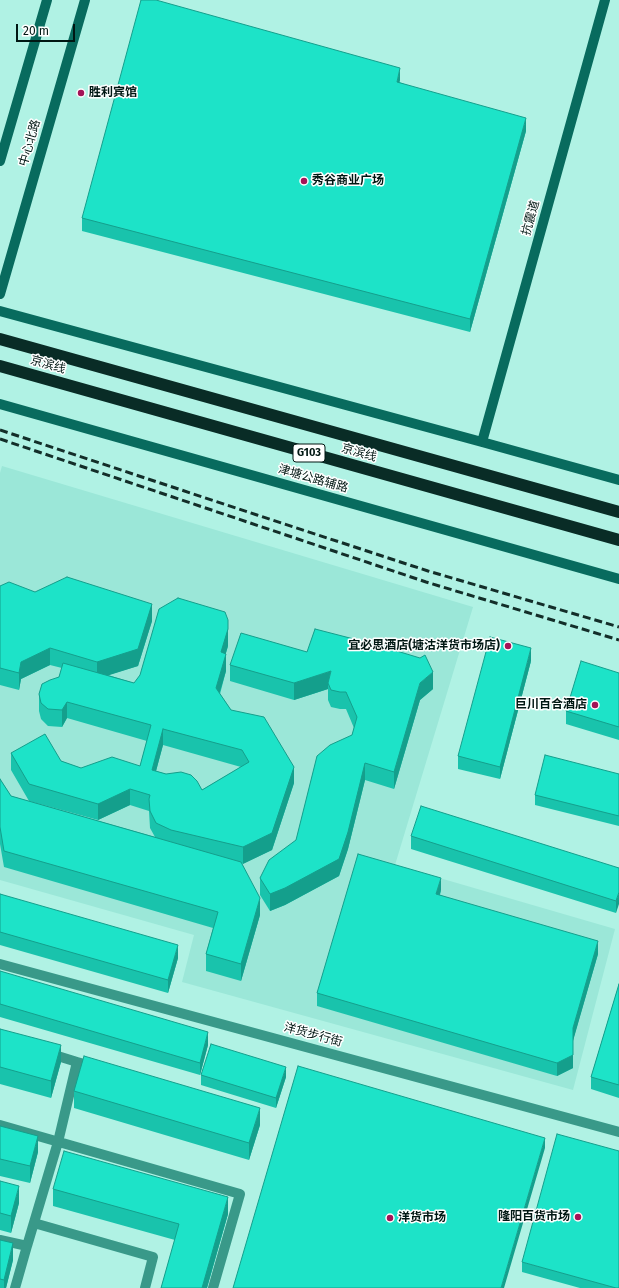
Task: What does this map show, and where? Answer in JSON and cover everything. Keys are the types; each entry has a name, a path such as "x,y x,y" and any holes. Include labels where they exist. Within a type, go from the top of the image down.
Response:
{"highway":[{"name":"京滨线","path":"0,339 619,512"},
{"name":"京滨线","path":"0,366 619,540"}],"main road":[{"name":"中心北路","path":"0,161 47,0"},
{"name":"中心北路","path":"0,294 85,0"},
{"name":"抗震道","path":"482,442 605,0"},
{"path":"0,311 619,480"},
{"name":"津塘公路辅路","path":"0,404 619,579"}],"street":[{"name":"洋货步行街","path":"0,964 619,1132"},
{"path":"42,1051 107,1071"},
{"path":"15,1288 58,1142 77,1062"},
{"path":"0,1125 240,1194 213,1288"},
{"path":"34,1223 153,1257 145,1288"},
{"path":"0,1240 27,1246"}],"shaded area":[{"path":"2,466 473,607 395,865 615,929 573,1090 182,982 194,935 0,880 0,473"}],"building":[{"name":"秀谷商业广场","path":"141,0 156,0 400,68 397,82 526,118 470,319 82,218"},
{"path":"67,577 152,604 138,649 97,662 50,648 21,662 19,673 0,668 0,586 9,582 35,592"},
{"path":"178,598 225,612 228,620 228,629 221,652 226,654 216,688 231,710 264,717 294,767 272,833 243,847 171,830 156,823 150,811 150,795 130,789 98,804 29,784 11,753 45,734 61,761 81,768 112,757 140,766 151,725 67,702 62,710 48,709 41,703 39,694 42,684 59,677 63,663 134,683 140,675 159,609","holes":["163,729 242,750 249,762 202,790 197,781 191,775 181,772 166,774 152,770"]},
{"path":"315,629 420,658 425,655 433,672 420,683 394,772 365,763 348,832 339,859 285,888 270,894 260,878 269,860 296,840 317,756 330,745 352,735 357,717 346,692 331,690 328,683 331,671 294,683 230,665 241,633 307,652"},
{"path":"490,637 531,648 500,767 458,756"},
{"name":"巨川百合酒店","path":"581,661 619,673 619,727 566,711"},
{"path":"545,755 619,774 619,816 535,795"},
{"path":"0,779 11,796 241,862 260,898 241,964 206,954 218,912 4,851 0,827"},
{"path":"421,806 619,868 619,892 616,901 411,836"},
{"path":"358,854 441,878 436,894 598,941 573,1028 573,1055 557,1063 317,993"},
{"path":"0,894 178,945 168,980 0,932"},
{"path":"0,971 208,1032 200,1063 0,1004"},
{"path":"619,984 619,1085 591,1077"},
{"path":"0,1029 61,1045 51,1081 0,1067"},
{"path":"211,1044 286,1067 276,1098 201,1075"},
{"path":"84,1056 260,1108 249,1143 74,1091"},
{"name":"洋货市场","path":"298,1066 545,1138 501,1288 233,1288"},
{"path":"0,1126 38,1136 30,1166 0,1159"},
{"name":"隆阳百货市场","path":"557,1134 619,1151 619,1288 522,1262"},
{"path":"64,1151 228,1197 202,1288 161,1288 179,1224 53,1189"},
{"path":"0,1181 19,1186 11,1216 0,1213"},
{"path":"0,1240 13,1243 4,1280 0,1279"}],"railway":[{"path":"0,430 428,571 619,627"},
{"path":"0,439 426,582 619,640"}],"place":[{"name":"胜利宾馆","path":"81,93"},
{"name":"秀谷商业广场","path":"304,181"},
{"name":"宜必思酒店(塘沽洋货市场店)","path":"508,646"},
{"name":"巨川百合酒店","path":"595,705"},
{"name":"隆阳百货市场","path":"578,1217"},
{"name":"洋货市场","path":"390,1218"}]}
